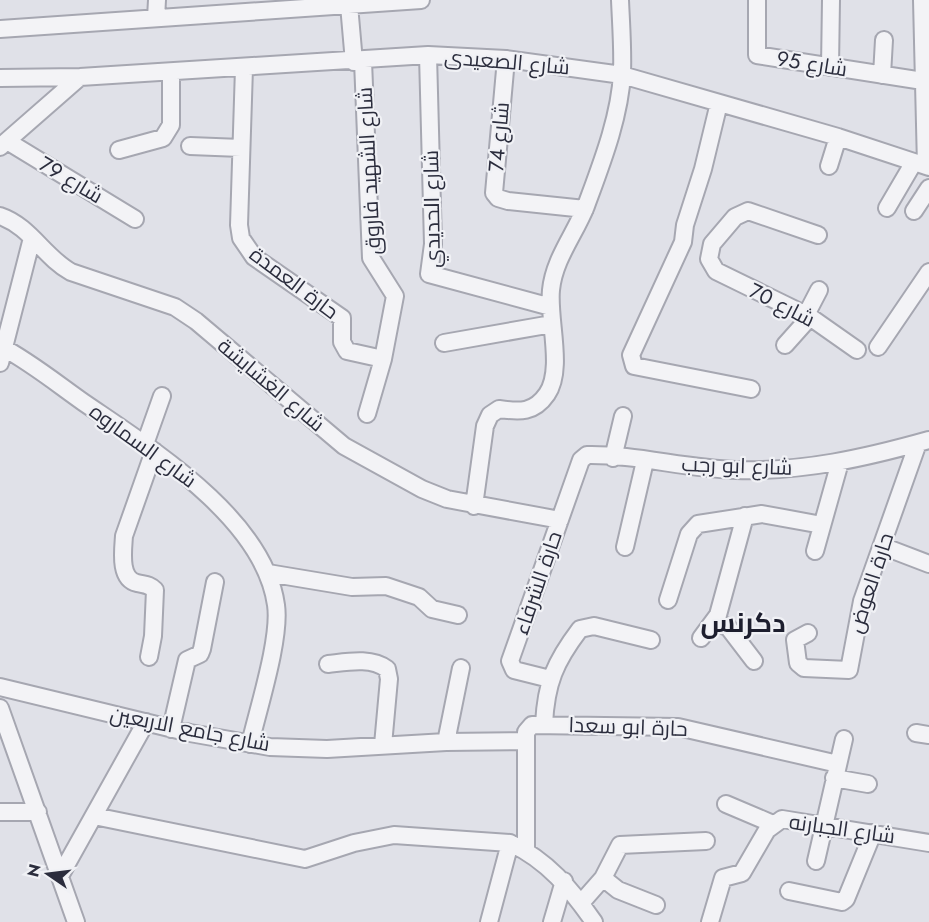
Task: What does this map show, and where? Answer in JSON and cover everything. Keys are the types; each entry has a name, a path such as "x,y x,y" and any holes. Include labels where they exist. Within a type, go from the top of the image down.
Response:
{"street":[{"path":"156,18 157,0"},
{"path":"0,29 156,18 266,5 349,5 421,0"},
{"path":"474,506 485,426 490,415 499,410 522,413 537,405 548,393 554,377 551,290 556,269 585,209 609,135 622,75 620,0"},
{"name":"شارع 95","path":"757,0 757,55 922,81"},
{"path":"830,67 831,0"},
{"path":"886,208 923,165 922,0"},
{"name":"شارع الشهيد فاروق","path":"349,5 359,62 371,258 395,296 383,359 367,414"},
{"path":"882,75 884,40"},
{"name":"شارع الصعيدى","path":"0,78 80,77 359,62 428,56 506,59 622,75 838,136 923,165"},
{"name":"شارع الحديدي","path":"428,56 433,243 429,274 551,307"},
{"name":"شارع 74","path":"506,59 494,193 498,198 508,201 585,209"},
{"name":"حارة العمدة","path":"244,68 239,225 246,248 254,257 342,318 342,342 347,351 383,359"},
{"path":"118,150 163,138 171,125 171,72"},
{"path":"3,144 80,77"},
{"path":"719,103 683,242 631,355 630,362 634,366 751,389"},
{"path":"829,166 838,136"},
{"name":"شارع 79","path":"3,144 135,219"},
{"path":"190,146 241,148"},
{"path":"914,211 929,188"},
{"path":"685,233 710,252 735,218 748,211 818,235"},
{"name":"شارع الغشايشة","path":"0,216 11,220 32,238 56,264 71,272 175,307 196,321 344,446 422,489 474,506 560,520"},
{"path":"1,352 32,238"},
{"name":"شارع 70","path":"710,252 716,271 808,316 857,350"},
{"path":"878,347 904,304 929,272"},
{"path":"785,345 808,316 819,290"},
{"path":"444,343 552,324"},
{"name":"شارع السماروه","path":"1,352 149,447 195,482 248,539 268,573 277,608 275,633 250,744"},
{"path":"149,657 153,636 155,590 150,585 135,583 128,578 124,570 123,549 124,536 162,396"},
{"path":"613,458 623,416"},
{"name":"شارع ابو رجب","path":"581,460 586,455 735,470 805,469 922,450"},
{"name":"حارة العوض","path":"808,633 795,640 798,663 804,668 849,670 856,621 882,546 922,450"},
{"name":"حارة الشرفاء","path":"550,679 514,670 510,663 581,460"},
{"path":"625,547 645,461"},
{"path":"815,551 840,462"},
{"path":"668,600 692,529 698,524 762,514 822,525"},
{"path":"701,638 714,622 744,516"},
{"path":"882,546 929,564"},
{"path":"268,573 352,588 386,586 398,588 419,597 432,609 458,615"},
{"path":"171,729 187,660 200,654 202,649 215,582"},
{"path":"714,622 728,627 754,661"},
{"path":"544,724 546,692 550,679 565,648 584,627 594,626 651,640"},
{"path":"328,664 369,662 380,663 387,669 389,679 383,745"},
{"path":"446,742 461,668"},
{"name":"شارع جامع الاربعين","path":"0,687 171,729 270,747 327,749 526,736"},
{"path":"0,708 76,922"},
{"path":"60,876 146,722"},
{"name":"حارة ابو سعدا","path":"526,736 532,725 544,724 678,727 836,771 868,784"},
{"path":"526,736 526,850"},
{"path":"816,861 844,739"},
{"path":"726,804 773,824"},
{"path":"0,812 38,812"},
{"path":"94,816 305,859 354,843 394,835 510,843 526,850 564,881 594,922"},
{"name":"شارع الجبارنه","path":"710,922 723,878 742,873 773,824 782,819 824,824 929,843"},
{"path":"789,891 842,902 846,899 873,833"},
{"path":"581,903 603,878 620,845 706,841"},
{"path":"489,922 510,843"},
{"path":"603,878 618,890 656,905"},
{"path":"552,922 564,881"}],"district":[{"name":"دكرنس","path":"743,622"}]}
